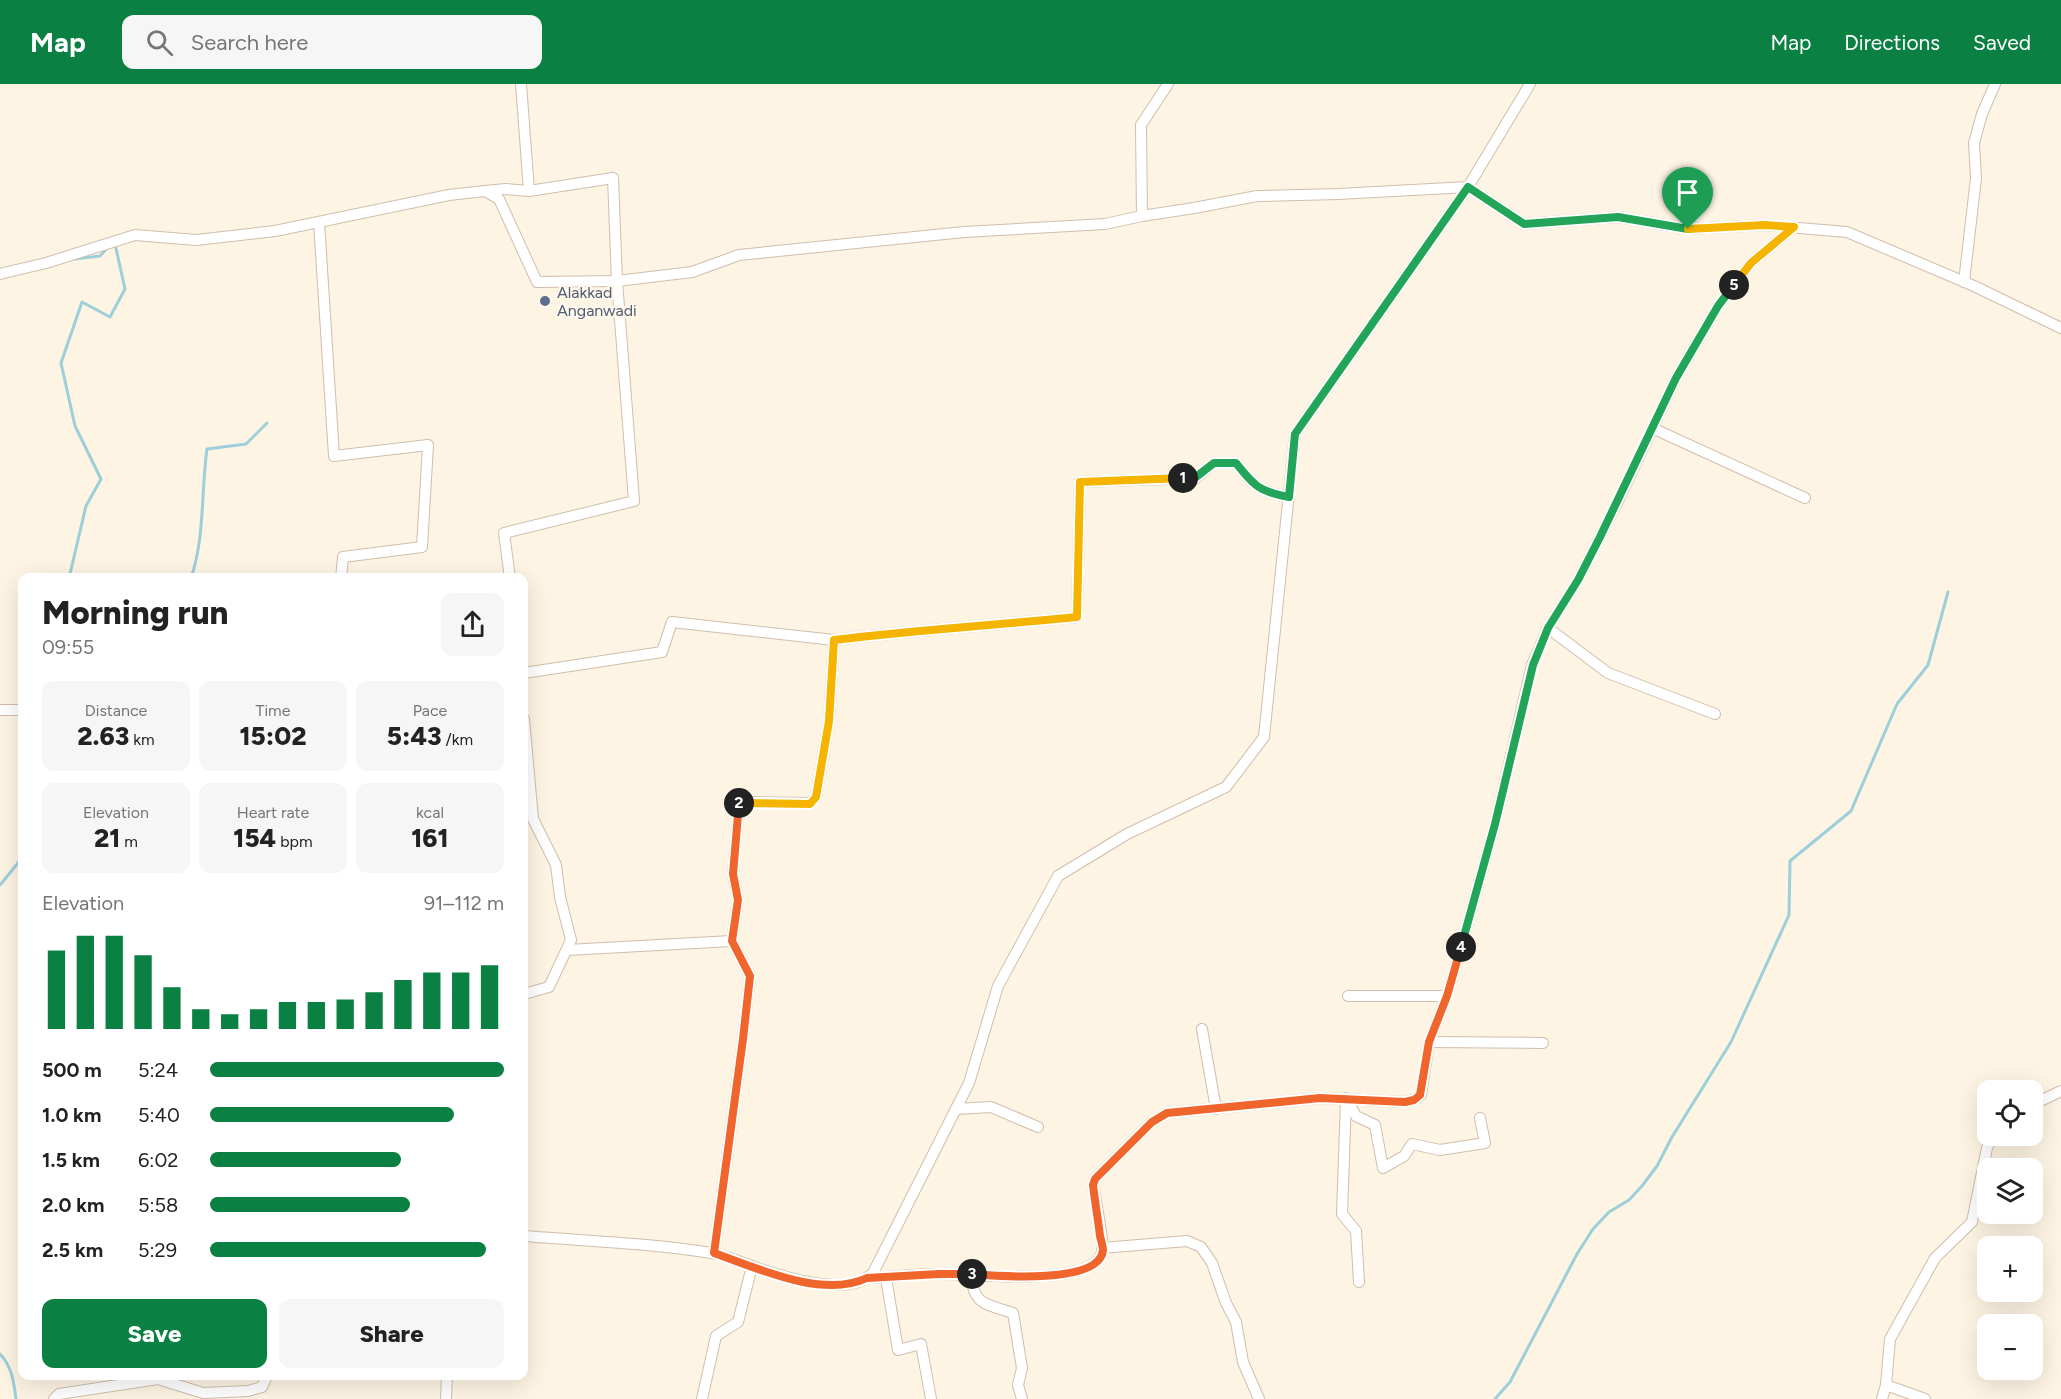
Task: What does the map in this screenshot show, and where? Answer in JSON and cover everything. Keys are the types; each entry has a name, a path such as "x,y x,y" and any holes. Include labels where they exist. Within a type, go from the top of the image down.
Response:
{"street":[{"path":"521,84 529,191"},
{"path":"1142,216 1141,125 1168,84"},
{"path":"528,1236 714,1253 789,1279 822,1284 858,1283 873,1273 969,1083 998,986 1058,876 1127,834 1226,787 1264,738 1295,434 1468,187 1530,84"},
{"path":"1964,282 1976,178 1974,143 1982,114 1995,84"},
{"path":"0,274 46,263 135,235 196,240 275,231 448,195 506,189 529,191 613,178 617,282 634,501 504,532 509,573"},
{"path":"485,191 500,199 537,282 617,282 692,272 739,255 964,232 1105,224 1257,196 1468,187 1524,224 1618,217 1688,229 1764,225 1847,232 1964,282 2061,328"},
{"path":"319,222 334,456 428,445 422,547 343,557 341,573"},
{"path":"867,1278 939,1274 1043,1276 1073,1273 1096,1262 1103,1251 1093,1185 1097,1176 1152,1122 1167,1113 1310,1099 1346,1098 1405,1102 1414,1100 1420,1095 1429,1042 1447,996 1495,824 1533,665 1548,628 1595,548 1676,378 1718,306 1751,263 1794,227"},
{"path":"1652,428 1805,498"},
{"path":"528,672 662,652 672,622 834,640 927,629 1077,617 1080,482 1196,477 1214,463 1236,463 1250,480 1266,493 1289,497"},
{"path":"1548,628 1608,673 1715,714"},
{"path":"714,1253 750,976 732,941 738,900 733,874 739,802 810,804 816,797 829,721 834,640"},
{"path":"0,710 18,710"},
{"path":"528,763 533,819 556,865 560,897 572,940 549,987 528,993"},
{"path":"567,950 732,941"},
{"path":"1348,996 1447,996"},
{"path":"1202,1029 1216,1109"},
{"path":"1429,1042 1543,1043"},
{"path":"2043,1100 2061,1091"},
{"path":"1346,1098 1356,1116 1375,1125 1383,1168 1404,1156 1412,1144 1440,1150 1485,1143 1480,1118"},
{"path":"1346,1098 1342,1214 1356,1231 1359,1282"},
{"path":"956,1109 992,1107 1038,1127"},
{"path":"1882,1399 1886,1385 1890,1339 1935,1258 1972,1222 1988,1146"},
{"path":"1102,1248 1186,1241 1201,1246 1212,1263 1226,1303 1236,1322 1244,1362 1259,1399"},
{"path":"702,1399 716,1336 738,1322 752,1266"},
{"path":"971,1274 972,1289 980,1302 1013,1313 1022,1368 1018,1385 1022,1399"},
{"path":"886,1278 898,1350 921,1344 931,1399"},
{"path":"54,1399 59,1394 151,1380"},
{"path":"161,1380 203,1393 248,1391 262,1387 265,1380"},
{"path":"446,1399 447,1380"},
{"path":"1886,1385 1925,1399"}],"waterway":[{"path":"70,573 86,506 101,479 75,426 61,363 82,302 110,317 125,289 115,244"},
{"path":"74,259 100,256 108,247"},
{"path":"192,573 201,530 207,449 246,444 267,423"},
{"path":"1495,1399 1510,1382 1577,1254 1593,1229 1609,1212 1629,1200 1657,1166 1672,1137 1731,1042 1789,915 1790,861 1851,811 1897,704 1928,665 1948,592"},
{"path":"0,885 18,863"},
{"path":"0,1354 10,1369 16,1399"}],"place":[{"name":"Alakkad Anganwadi","path":"545,301"}],"route":[{"path":"1468,187 1524,224 1618,217 1688,229 1764,225 1794,227 1751,263 1718,306 1676,378 1578,580 1548,628 1533,665 1495,824 1447,996 1429,1042 1420,1095 1414,1100 1405,1102 1320,1098 1161,1115 1095,1179 1093,1185 1103,1251 1096,1262 1080,1271 1043,1276 939,1274 867,1278 858,1283 844,1285 822,1284 789,1279 714,1253 750,976 732,941 738,900 733,874 739,802 810,804 816,797 829,721 834,640 927,629 1077,617 1080,564 1080,482 1196,477 1214,463 1236,463 1250,480 1266,493 1289,497 1295,434 1468,187"}]}
